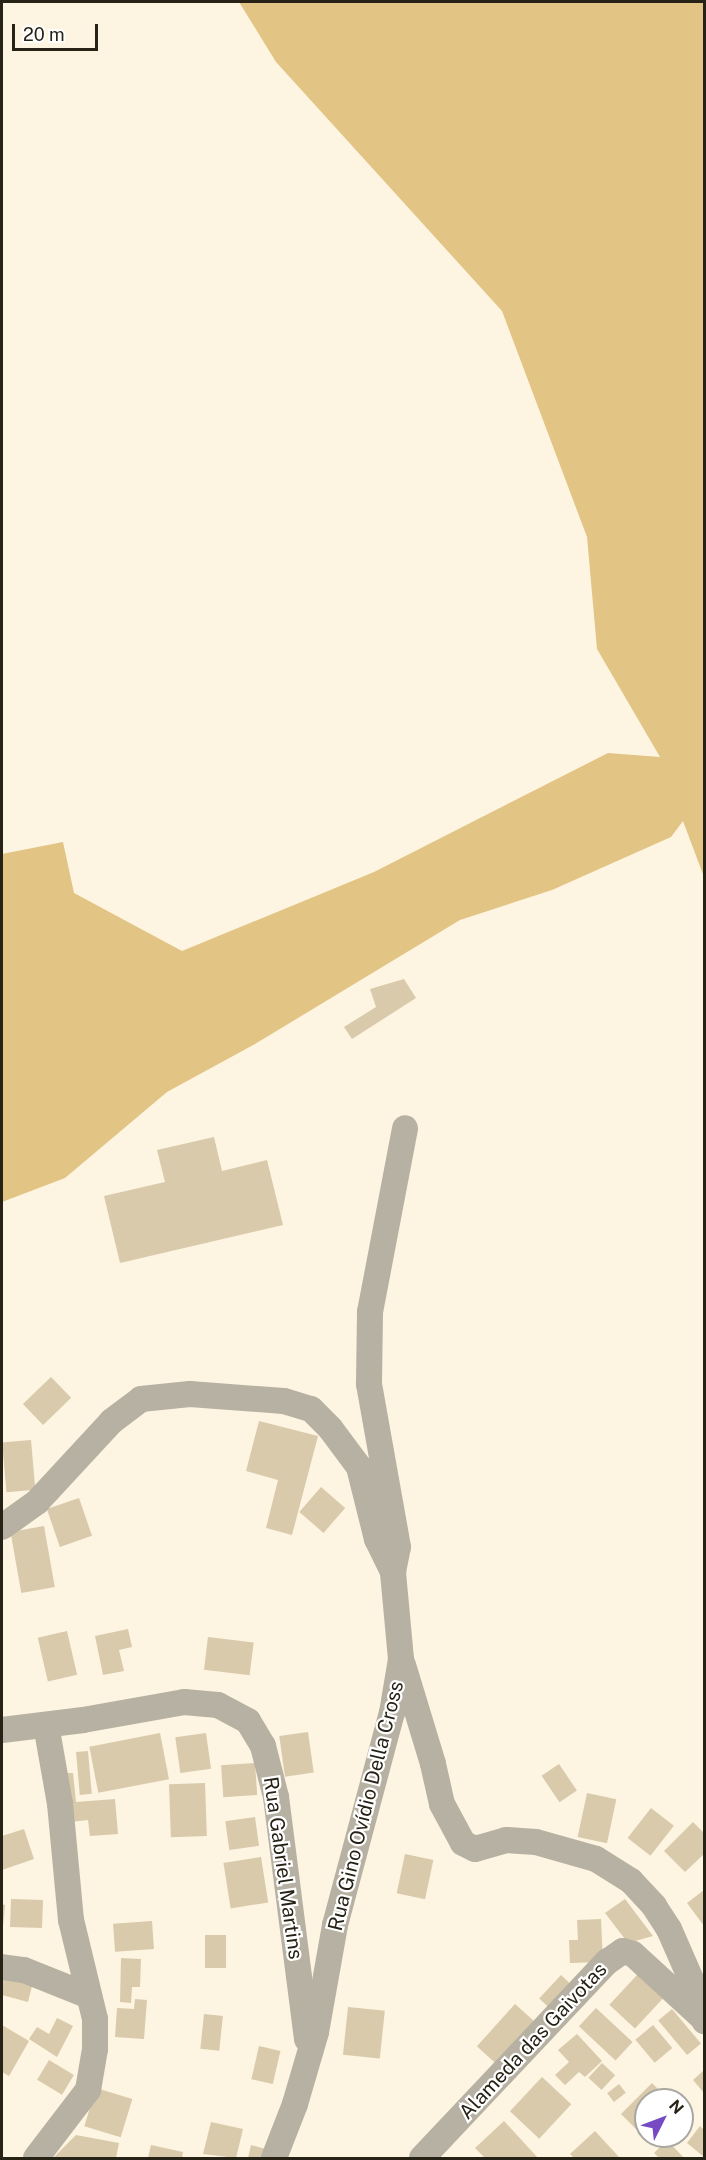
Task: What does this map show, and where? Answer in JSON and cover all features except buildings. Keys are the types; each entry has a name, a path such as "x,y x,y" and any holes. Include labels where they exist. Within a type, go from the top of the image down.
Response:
{"street":[{"name":"Rua Gino Ovídio Della Cross","path":"274,2158 316,2032 335,1925 392,1713 401,1659 393,1572 398,1547 369,1384 370,1312 405,1128"},
{"path":"2,1527 37,1502 112,1421 141,1399 190,1394 284,1401 311,1409 330,1428 359,1467 377,1539 393,1572"},
{"path":"401,1659 433,1764 441,1804 463,1843 475,1849 506,1840 536,1842 596,1859 631,1881 654,1906 669,1929 693,1984 704,2020"},
{"name":"Rua Gabriel Martins","path":"2,1730 184,1702 218,1705 248,1721 263,1746 276,1797 309,2056"},
{"path":"36,2158 88,2090 95,2049 95,2019 71,1920 60,1804 46,1725"},
{"name":"Alameda das Gaivotas","path":"422,2158 608,1962 622,1951 633,1954 704,2020"},
{"path":"2,1967 24,1970 88,1996"}],"shaded area":[{"path":"239,2 704,2 704,877 683,821 671,837 552,890 460,920 255,1044 167,1092 65,1178 2,1202 2,854 63,842 74,893 182,951 374,872 608,753 660,757 597,649 587,537 502,311 276,62"}]}
